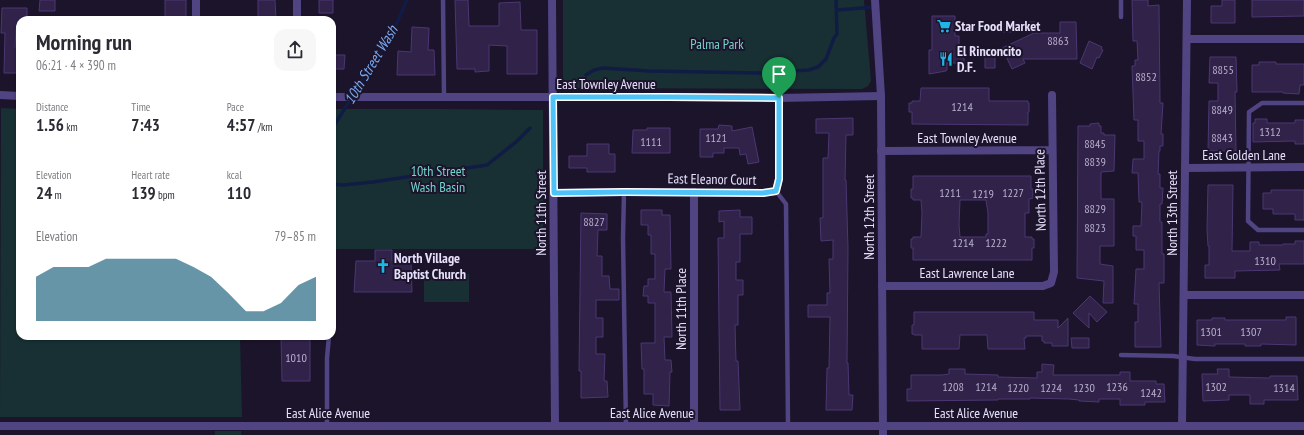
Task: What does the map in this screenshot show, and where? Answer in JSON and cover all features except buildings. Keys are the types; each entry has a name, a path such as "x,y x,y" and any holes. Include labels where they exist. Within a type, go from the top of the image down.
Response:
{"street":[{"path":"196,0 196,16"},
{"path":"297,0 297,16"},
{"name":"North 11th Street","path":"552,0 555,426"},
{"name":"North 12th Street","path":"875,0 881,96 883,435"},
{"name":"North 13th Street","path":"1182,426 1187,0"},
{"path":"1187,39 1304,39"},
{"path":"0,95 16,96"},
{"name":"North 12th Place","path":"1051,283 1054,272 1052,95"},
{"name":"East Townley Avenue","path":"336,97 444,96 779,98 881,96"},
{"name":"East Eleanor Court","path":"554,193 763,193 776,191 779,179 779,98"},
{"name":"East Townley Avenue","path":"881,151 1052,150"},
{"name":"East Golden Lane","path":"1185,168 1304,168"},
{"name":"North 11th Place","path":"694,192 694,426"},
{"name":"East Lawrence Lane","path":"882,286 1043,286 1051,283"},
{"path":"1184,295 1304,295"},
{"path":"861,435 862,425"},
{"name":"East Alice Avenue","path":"0,426 210,426 248,431 328,426 862,425 884,426 906,431 1182,426 1304,426"},
{"path":"210,426 210,435"}],"lane":[{"path":"443,0 444,96"},
{"path":"1121,0 1121,17"},
{"path":"1304,103 1262,103 1249,112 1248,168 1248,221 1258,230 1304,230"},
{"path":"776,191 786,204 788,426"},
{"path":"624,192 623,238 626,426"},
{"path":"328,426 327,358 329,340"},
{"path":"1121,355 1173,356 1195,359 1304,359"}],"green space":[{"name":"Palma Park","path":"563,0 864,0 871,81 868,86 862,89 571,88 566,85 563,80"},
{"path":"1,108 16,109 16,340 240,340 242,417 0,417"},
{"name":"10th Street Wash Basin","path":"336,109 543,110 543,249 336,249"},
{"path":"424,274 469,274 469,302 424,302"},
{"path":"215,431 241,431 241,435 215,435"}],"waterway":[{"name":"10th Street Wash","path":"336,123 395,27 407,0"},
{"path":"586,75 594,70 603,68 649,71 759,73 809,70 818,67 826,59 837,34 836,0"},
{"path":"837,10 875,7"},
{"name":"10th Street Wash","path":"336,184 373,182 487,165 516,142 530,128"}],"place":[{"name":"Star Food Market","path":"944,26"},
{"name":"El Rinconcito D.F.","path":"946,59"},
{"name":"North Village Baptist Church","path":"383,266"}],"route":[{"path":"553,97 779,98 779,179 776,191 763,193 554,193 553,97"}]}
